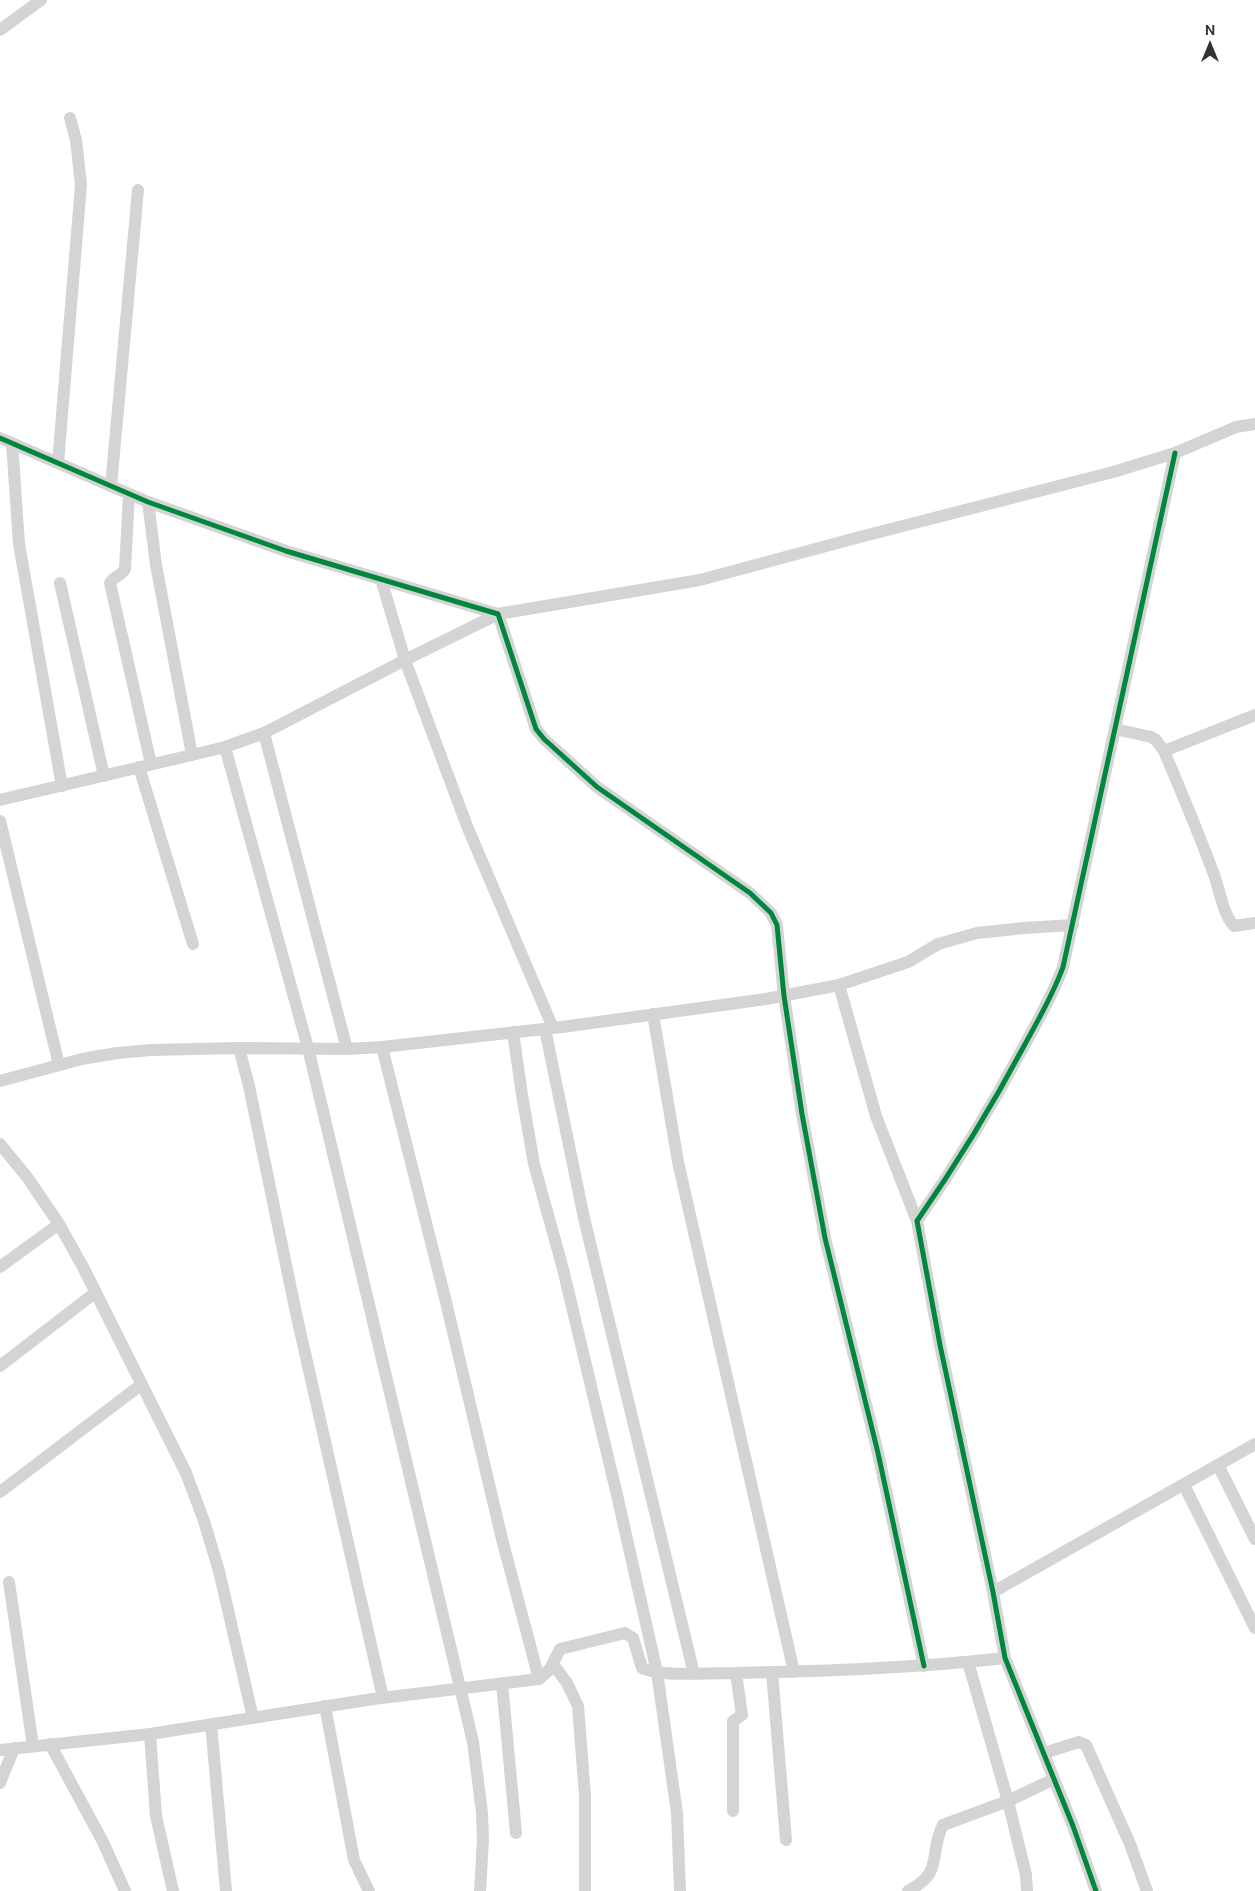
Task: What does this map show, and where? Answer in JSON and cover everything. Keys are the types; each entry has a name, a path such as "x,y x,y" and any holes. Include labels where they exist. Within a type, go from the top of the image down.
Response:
{"street":[{"path":"0,30 41,0"},
{"path":"58,463 81,185 76,140 70,118"},
{"path":"111,486 138,190"},
{"path":"0,800 192,755 264,733 498,614 700,580 1113,472 1175,452 1236,427 1255,424"},
{"path":"6,441 148,502 286,551 498,614"},
{"path":"6,441 19,544 62,786"},
{"path":"917,1221 936,1194 1005,1080 1057,985 1063,968 1175,452"},
{"path":"129,494 125,570 122,574 112,579 110,583 145,766 194,944"},
{"path":"148,502 156,566 192,755"},
{"path":"381,579 406,660 467,826 549,1028 588,1237 694,1674"},
{"path":"60,583 104,776"},
{"path":"498,614 536,729 544,739 597,787 750,893 771,913 776,925 784,996 802,1114 824,1238 878,1453 924,1666"},
{"path":"1164,751 1255,715"},
{"path":"1115,729 1151,737 1156,740 1164,751 1218,884 1229,920 1234,926 1255,923"},
{"path":"264,733 348,1049"},
{"path":"225,746 308,1048 473,1742 482,1813 483,1840 480,1891"},
{"path":"0,821 59,1065"},
{"path":"0,1080 117,1053 151,1050 238,1048 348,1049 382,1047 549,1028 784,996 839,985 908,962 938,944 969,935 1024,928 1073,925"},
{"path":"839,985 876,1116 917,1221 940,1345 993,1592 1005,1658 1044,1753 1096,1891"},
{"path":"653,1014 678,1162 794,1672"},
{"path":"513,1032 534,1164 563,1269 657,1672 676,1813 680,1891"},
{"path":"382,1047 446,1302 502,1539 539,1679"},
{"path":"238,1048 249,1086 296,1313 383,1698"},
{"path":"0,1144 28,1177 59,1224 96,1292 186,1472 204,1521 219,1571 253,1718"},
{"path":"0,1267 59,1224"},
{"path":"0,1366 96,1292"},
{"path":"0,1492 142,1384"},
{"path":"993,1592 1255,1444"},
{"path":"1218,1465 1255,1539"},
{"path":"1184,1485 1255,1628"},
{"path":"9,1582 34,1746"},
{"path":"0,1750 150,1734 325,1706 539,1679 548,1673 560,1649 625,1633 633,1638 642,1668 657,1672 694,1674 794,1672 924,1666 1005,1658"},
{"path":"968,1662 1008,1801 1026,1874 1027,1891"},
{"path":"553,1664 567,1682 578,1706 585,1796 585,1891"},
{"path":"772,1672 786,1840"},
{"path":"733,1811 733,1721 742,1715 736,1673"},
{"path":"502,1683 516,1833"},
{"path":"325,1706 354,1860 368,1891"},
{"path":"212,1724 226,1891"},
{"path":"150,1734 156,1816 173,1891"},
{"path":"1044,1753 1079,1742 1086,1745 1130,1844 1146,1891"},
{"path":"50,1744 103,1842 125,1891"},
{"path":"0,1783 14,1748"},
{"path":"908,1891 921,1884 933,1868 942,1825 1008,1801 1054,1779"}],"cycle path":[{"path":"0,438 148,502 286,551 498,614 536,729 544,739 597,787 750,893 771,913 777,925 784,996 802,1114 825,1238 878,1453 924,1666"},
{"path":"1096,1891 1073,1826 1005,1658 993,1592 940,1345 917,1221 960,1157 999,1091 1055,988 1063,967 1175,453"}]}
